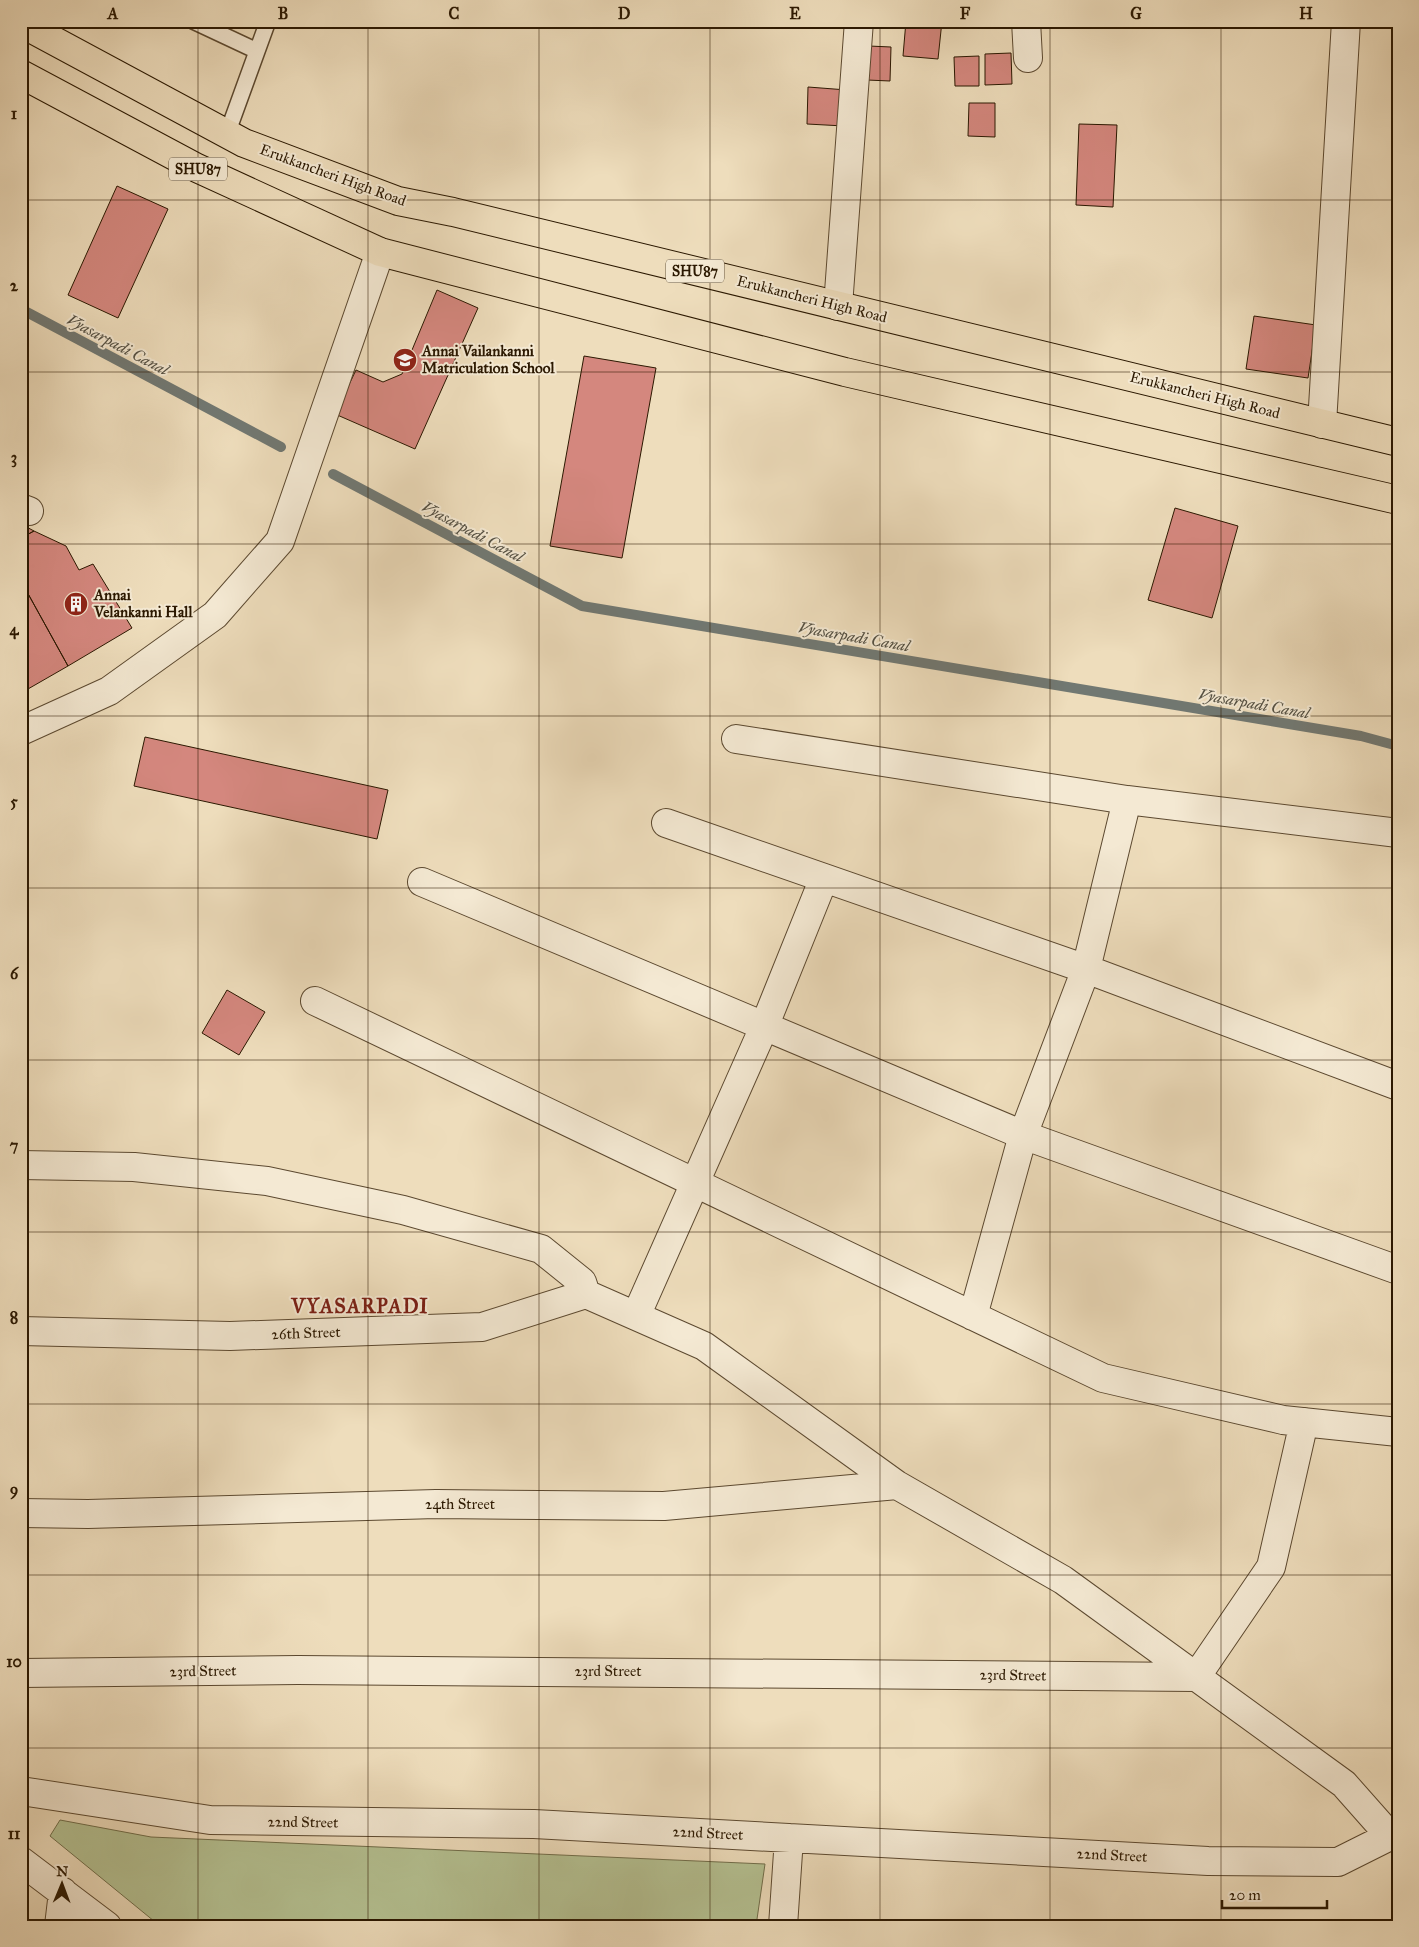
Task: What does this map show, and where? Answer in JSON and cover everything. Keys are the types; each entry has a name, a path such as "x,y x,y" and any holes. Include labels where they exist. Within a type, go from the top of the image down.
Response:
{"main road":[{"name":"Erukkancheri High Road","path":"21,23 244,144 398,201 453,212 1398,442"},
{"name":"SHU87","path":"21,74 197,168 380,252 845,372 1398,500"}],"street":[{"path":"838,306 859,21"},
{"path":"1026,21 1028,58"},
{"path":"1322,424 1346,21"},
{"path":"21,731 109,691 215,615 280,541 380,252"},
{"path":"736,740 1127,800 1398,833"},
{"path":"974,1316 1023,1134 1086,969 1127,800"},
{"path":"666,824 1086,969 1398,1086"},
{"path":"636,1316 764,1027 824,878"},
{"path":"422,882 1023,1134 1398,1270"},
{"path":"314,1001 1104,1378 1283,1420 1398,1432"},
{"path":"21,1165 134,1168 267,1182 403,1210 541,1249 582,1282 586,1294 704,1346 897,1485 1063,1580 1344,1784 1394,1837"},
{"name":"26th Street","path":"21,1331 230,1336 482,1326 586,1294"},
{"path":"1196,1677 1271,1568 1304,1422"},
{"name":"24th Street","path":"21,1514 88,1514 436,1504 664,1506 897,1485"},
{"name":"23rd Street","path":"21,1673 317,1670 1196,1677"},
{"name":"22nd Street","path":"21,1791 210,1820 534,1824 1208,1861 1338,1862 1394,1837"},
{"path":"782,1926 789,1838"},
{"path":"21,1861 107,1926"},
{"path":"59,1926 63,1892"}],"lane":[{"path":"193,21 257,52"},
{"path":"227,134 268,21"}],"green space":[{"path":"60,1820 151,1837 765,1864 756,1926 160,1926 50,1836"}],"building":[{"path":"793,21 846,21 846,24"},
{"path":"906,21 942,21 938,59 903,56"},
{"path":"869,46 891,47 890,81 867,80"},
{"path":"1011,53 1012,84 985,85 985,54"},
{"path":"979,56 979,86 955,86 954,57"},
{"path":"808,87 847,90 844,126 807,124"},
{"path":"969,103 995,103 995,137 968,136"},
{"path":"1079,124 1117,125 1113,207 1076,205"},
{"path":"117,186 168,209 118,318 68,295"},
{"name":"Annai Vailankanni Matriculation School","path":"437,290 478,308 415,449 335,414 356,370 383,382 402,374"},
{"path":"1254,316 1316,325 1308,378 1246,369"},
{"path":"584,356 656,368 622,558 550,546"},
{"path":"1175,508 1238,526 1212,618 1148,600"},
{"path":"21,524 34,531 21,538"},
{"name":"Annai Velankanni Hall","path":"34,531 66,546 79,570 93,564 132,628 68,666 21,581 21,538"},
{"path":"21,581 68,666 21,693"},
{"path":"145,737 388,790 377,839 134,786"},
{"path":"227,990 265,1012 239,1055 202,1033"}],"waterway":[{"name":"Vyasarpadi Canal","path":"21,309 281,447"},
{"name":"Vyasarpadi Canal","path":"333,474 582,606 1361,736 1398,746"}],"place":[{"name":"Annai Vailankanni Matriculation School","path":"405,360"},
{"name":"Annai Velankanni Hall","path":"76,604"}],"district":[{"name":"VYASARPADI","path":"360,1306"}]}
